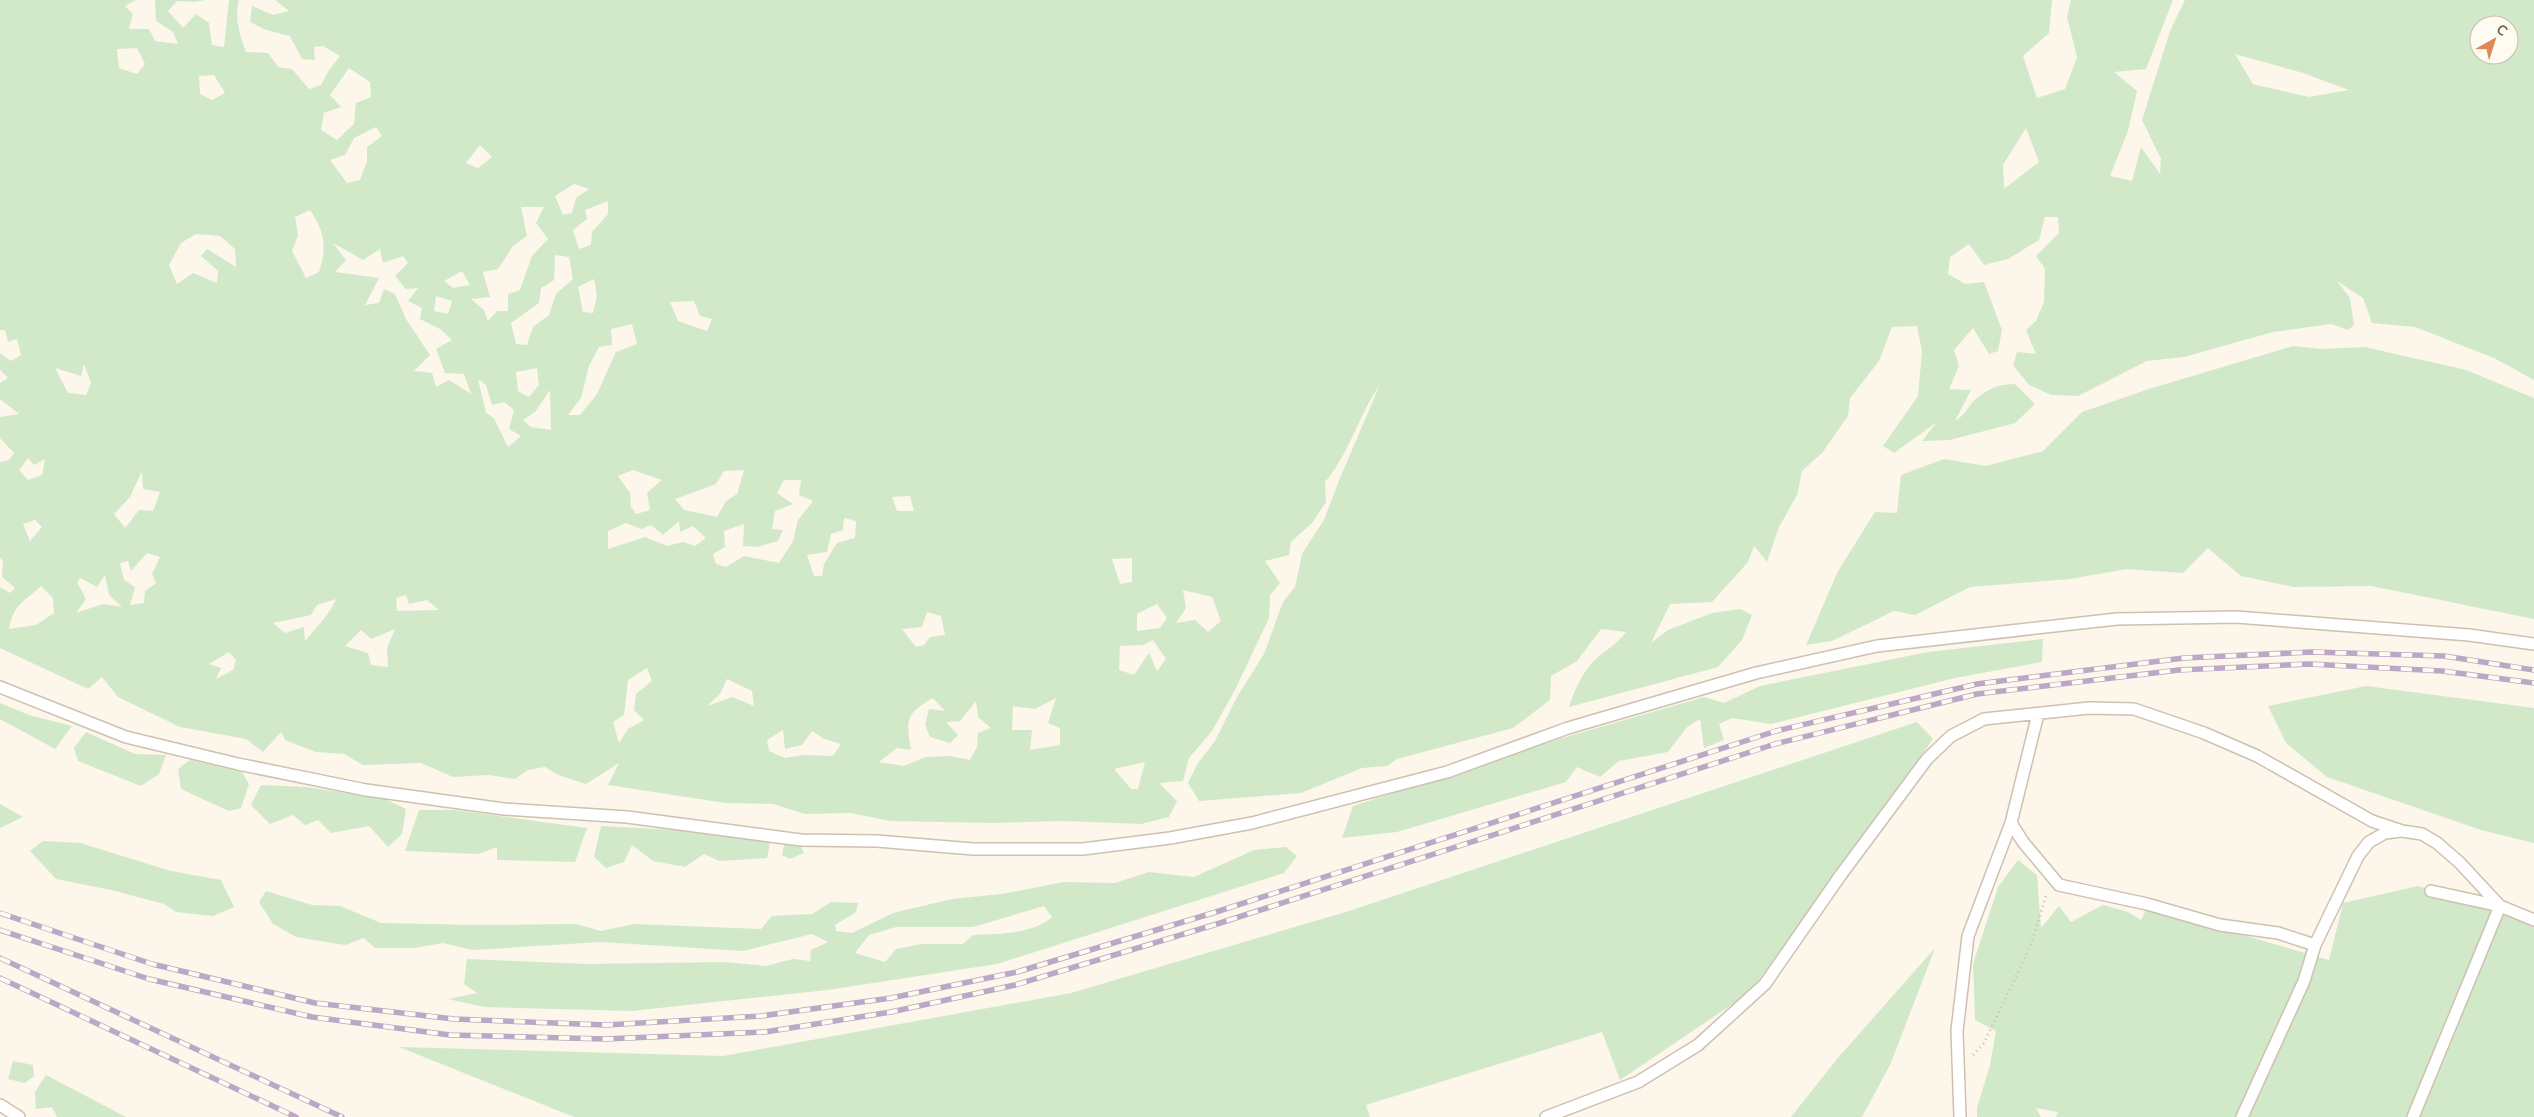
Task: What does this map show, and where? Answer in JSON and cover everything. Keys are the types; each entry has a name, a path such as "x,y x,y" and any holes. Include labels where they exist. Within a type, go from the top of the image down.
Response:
{"lane":[{"path":"0,687 126,737 238,764 366,790 504,809 627,817 801,840 877,841 973,849 1083,849 1170,838 1252,823 1447,772 1568,728 1756,673 1877,646 2117,619 2236,617 2469,635 2534,644"},
{"path":"1546,1117 1638,1082 1698,1045 1765,984 1840,876 1927,759 1951,736 1984,719 2089,708 2134,709 2204,733 2257,756 2372,821 2402,831 2422,834 2438,843 2460,862 2500,906"},
{"path":"1960,1117 1957,1031 1968,936 2011,823 2038,714"},
{"path":"2011,823 2022,842 2059,885 2147,904 2220,925 2278,933 2315,945"},
{"path":"2242,1117 2304,981 2315,945 2358,856 2369,842 2385,833 2402,831"},
{"path":"2431,891 2500,906 2534,920"},
{"path":"2413,1117 2500,906"},
{"path":"0,1105 19,1117"}],"path":[{"path":"1957,1072 1984,1043 2030,947 2047,892 2059,885"}],"green space":[{"path":"0,0 136,0 125,6 133,14 129,29 149,29 155,41 178,44 173,32 156,21 155,0 205,0 195,2 177,1 168,11 183,28 196,14 209,23 212,45 224,47 229,0 239,0 237,20 246,52 268,53 278,67 292,69 309,89 321,85 329,70 340,56 323,46 314,47 315,60 302,59 290,36 266,30 250,22 252,6 273,15 289,11 275,0 2052,0 2049,33 2023,56 2037,98 2065,89 2077,57 2067,17 2071,0 2173,0 2146,69 2114,72 2137,91 2128,131 2110,176 2132,181 2141,147 2160,174 2161,159 2142,120 2170,31 2185,0 2534,0 2534,380 2494,358 2415,327 2372,323 2363,298 2337,281 2350,298 2354,325 2348,330 2331,324 2273,332 2184,357 2147,361 2078,396 2051,395 2029,385 2013,365 2017,352 2036,354 2026,330 2036,321 2044,302 2045,269 2036,256 2059,233 2058,217 2045,217 2039,240 2008,259 1984,265 1969,244 1950,257 1948,274 1965,284 1984,282 2002,330 1998,351 1989,354 1973,328 1954,350 1959,366 1949,389 1971,390 1955,421 1981,395 1999,386 2015,384 2035,404 2015,423 1950,440 1922,441 1937,422 1894,453 1883,446 1918,396 1922,351 1917,326 1892,327 1879,361 1850,398 1848,416 1822,453 1802,471 1797,495 1779,527 1767,562 1754,546 1748,562 1712,602 1670,604 1651,643 1668,630 1712,613 1740,609 1752,615 1742,640 1718,667 1569,707 1576,688 1587,669 1626,632 1601,629 1577,661 1551,676 1550,700 1513,728 1397,759 1387,766 1362,768 1301,793 1199,801 1188,783 1198,763 1215,741 1237,697 1264,654 1283,602 1295,587 1302,554 1324,520 1380,384 1341,459 1325,482 1326,502 1312,523 1291,542 1289,555 1265,561 1280,583 1270,595 1269,618 1235,690 1212,731 1189,758 1183,781 1159,783 1177,801 1169,817 1141,824 1063,821 993,823 890,821 851,813 805,814 773,804 725,803 608,785 619,763 586,784 558,775 545,767 528,770 515,779 489,775 453,777 421,763 363,765 344,754 316,752 285,740 281,732 263,752 246,739 180,727 118,697 102,677 88,689 0,648 0,587 10,593 15,588 2,577 3,561 0,558 0,462 9,460 14,453 0,438 0,417 19,414 0,399 0,383 8,378 0,370 0,353 11,361 21,355 17,339 8,342 5,330 0,330","holes":["137,48 145,64 137,74 119,68 117,49","2235,54 2303,73 2349,90 2309,97 2253,84","349,68 370,82 371,97 356,103 354,124 337,140 321,130 324,113 341,107 330,95","214,75 225,93 212,100 200,94 199,76","376,127 382,136 367,147 367,161 360,180 347,183 330,160 345,155 354,138","2026,128 2039,162 2004,189 2003,165","480,145 492,157 478,168 466,163","574,184 589,189 576,198 572,213 563,215 555,196","608,201 608,214 592,232 591,245 579,249 573,230 587,219 585,210","521,207 544,207 536,223 548,239 532,256 520,290 508,294 508,311 497,311 488,321 484,310 471,299 490,297 483,272 498,269 513,246 527,236","310,210 319,225 324,247 319,272 306,278 292,251 298,235 295,217","196,234 220,236 235,249 236,267 207,249 201,256 218,271 217,283 193,273 177,284 169,265 181,243","333,243 363,260 380,249 383,263 403,256 408,263 395,276 406,289 418,288 408,301 422,308 420,319 440,329 452,340 436,349 445,373 464,374 471,394 449,380 436,387 432,373 414,371 430,355 406,319 395,294 384,289 379,303 365,305 379,278 335,272 346,260","555,255 569,257 573,279 556,294 549,315 533,327 527,345 516,344 511,323 539,303 541,288 554,280","462,271 470,285 453,288 444,281","594,279 597,295 593,313 583,312 578,287","436,296 452,301 448,314 434,311","694,301 700,316 712,319 707,331 678,321 670,302","632,324 637,344 616,352 597,394 580,415 568,415 581,398 589,366 599,347 612,345 611,329","84,364 91,383 86,395 68,393 55,368 81,376","537,368 539,385 529,397 518,391 516,372","478,379 486,385 492,405 504,402 514,410 509,429 521,436 508,447 494,418 486,413","550,390 551,430 531,427 523,420 535,412","28,458 34,465 45,459 42,475 28,480 19,470","633,470 662,480 647,493 650,510 636,514 631,507 630,493 618,476","744,470 737,494 726,501 717,517 684,510 675,499 716,484 724,471","142,471 143,489 160,492 153,511 139,510 125,528 114,514 130,497","784,480 801,480 799,495 813,501 798,520 793,541 779,563 744,556 726,567 716,564 713,554 725,547 724,531 744,524 743,546 757,547 778,541 783,530 772,529 775,511 793,504 777,493","910,496 914,511 897,511 892,497","844,518 856,521 855,538 837,543 824,564 822,576 814,576 807,555 827,552 831,534 843,530","35,520 42,527 30,541 23,524","679,521 680,532 693,526 706,538 695,546 683,542 667,546 645,537 608,549 608,531 626,523 641,529 651,525 663,535","147,553 160,557 152,574 156,583 145,591 144,603 130,605 135,587 124,580 120,563 128,561 131,571","1132,558 1132,582 1120,584 1112,559","105,575 109,595 122,607 103,604 76,613 86,599 77,582 80,578 97,587","41,586 53,598 54,613 36,625 9,629 17,608","1183,590 1212,597 1221,621 1208,632 1195,620 1176,623 1186,608","406,595 409,604 427,600 439,610 397,611 396,598","336,599 326,616 305,641 304,627 285,633 273,623 311,615 317,605","1157,604 1167,618 1160,628 1137,631 1137,614","927,612 941,616 945,635 930,637 924,645 916,647 902,629 922,627","395,629 387,648 388,667 371,665 368,653 345,646 361,630 371,639","1153,640 1166,659 1157,671 1149,653 1134,675 1119,670 1120,646 1143,645","229,652 236,660 233,670 216,679 221,668 209,664","647,668 652,681 636,694 634,710 644,720 628,729 619,743 613,722 624,715 628,680","727,679 752,691 754,706 732,697 707,706 720,694","933,698 945,711 929,709 925,725 930,737 950,743 958,735 946,722 960,721 976,701 978,717 991,728 978,733 977,747 970,760 950,756 925,757 904,766 879,762 897,748 911,750 908,731 910,719 917,709","1056,698 1048,723 1060,728 1060,745 1030,750 1032,730 1012,730 1013,706 1035,709","783,730 785,749 802,745 812,731 824,739 841,744 833,756 804,755 785,758 769,751 767,740","1145,762 1138,789 1131,789 1114,769"]},
{"path":"2293,346 2322,349 2365,347 2466,370 2534,398 2534,619 2371,586 2294,587 2241,576 2208,548 2183,573 2127,569 2070,579 1970,587 1915,615 1894,611 1832,641 1806,645 1838,571 1875,512 1897,513 1901,475 1944,459 1986,466 2043,451 2082,412 2149,389"},
{"path":"2043,639 2042,662 1955,678 1771,724 1732,718 1719,724 1724,740 1704,748 1700,719 1687,727 1668,752 1619,761 1600,777 1577,767 1566,782 1397,832 1342,838 1353,806 1559,739 1704,697 1724,703 1760,686 1928,652"},
{"path":"2366,686 2534,708 2534,843 2481,830 2327,777 2286,743 2268,706"},
{"path":"0,703 29,715 72,726 55,749 0,719"},
{"path":"1917,722 1933,739 1821,898 1749,993 1620,1080 1602,1032 1366,1105 1370,1117 574,1117 399,1047 723,1056 1071,993 1349,911"},
{"path":"86,732 135,754 166,755 159,774 141,786 78,761 74,748"},
{"path":"190,760 242,772 249,784 241,808 229,811 181,789 178,769"},
{"path":"261,785 306,787 383,798 406,809 402,834 388,847 369,826 331,833 318,820 305,825 293,815 270,824 251,805"},
{"path":"0,804 23,817 0,828"},
{"path":"419,810 455,810 587,828 575,862 497,860 497,847 478,854 405,851"},
{"path":"601,826 712,832 770,843 767,858 719,861 704,854 685,867 653,861 632,845 624,862 606,868 594,857"},
{"path":"43,841 80,843 171,871 221,880 234,907 213,916 176,912 164,904 111,890 56,879 30,851"},
{"path":"784,845 801,846 804,853 790,859 782,855"},
{"path":"1286,847 1297,856 1284,873 997,964 828,990 631,1011 484,1007 448,999 477,993 464,984 467,959 588,964 724,962 766,966 793,959 810,961 811,950 828,942 812,934 743,951 601,942 472,950 443,943 414,948 375,948 364,938 345,945 296,937 273,924 259,902 266,891 312,905 340,906 381,923 476,925 576,924 601,931 635,924 761,929 772,916 812,914 831,902 858,903 856,912 835,925 836,931 852,933 893,913 952,899 1002,894 1064,882 1115,883 1149,872 1194,877 1254,850","holes":["1044,906 1052,917 1044,923 1026,930 973,935 963,944 922,944 896,949 885,962 855,953 869,935 896,927 973,927"]},
{"path":"2018,860 2037,875 2041,928 2059,906 2071,922 2103,905 2128,912 2141,920 2147,907 2329,960 2343,903 2418,886 2534,924 2534,1117 2056,1117 2058,1112 2036,1108 2041,1117 1977,1117 1977,1108 1990,1065 1996,1031 1975,1020 1973,964 1998,887"},
{"path":"1935,948 1891,1063 1862,1117 1791,1117 1837,1059"},
{"path":"13,1061 33,1065 34,1076 25,1083 8,1079"},
{"path":"46,1075 126,1117 57,1117 52,1107 36,1109 35,1092"}],"railway":[{"path":"0,913 152,964 315,1003 454,1019 606,1025 761,1016 891,998 1017,972 1216,912 1776,731 1977,684 2184,658 2312,652 2444,656 2534,670"},
{"path":"0,930 149,979 312,1017 450,1035 606,1039 765,1032 891,1012 1015,985 1217,924 1775,744 1977,694 2179,670 2310,664 2442,671 2534,683"},
{"path":"0,958 342,1117"},
{"path":"0,978 296,1117"}]}
